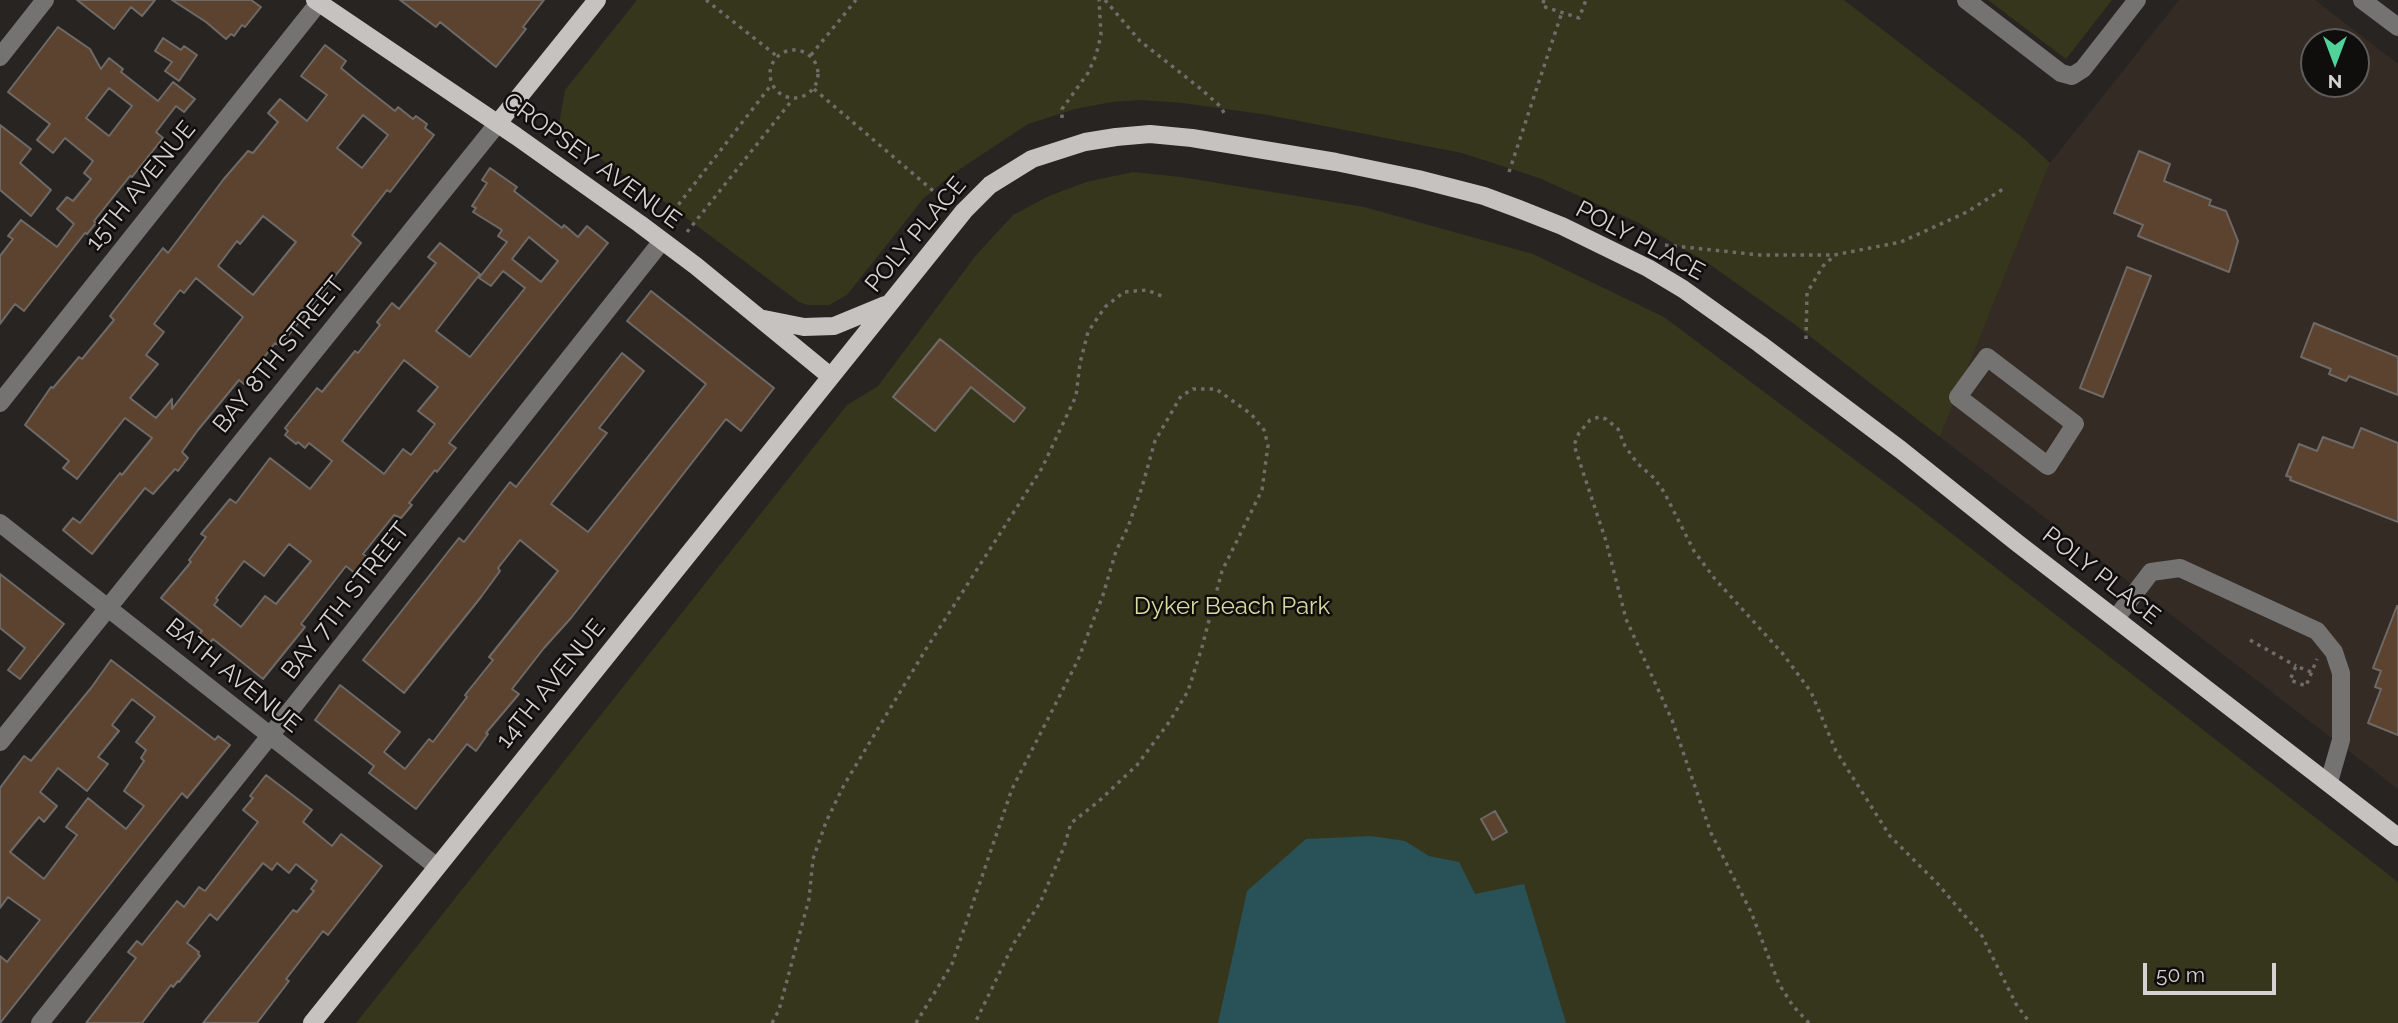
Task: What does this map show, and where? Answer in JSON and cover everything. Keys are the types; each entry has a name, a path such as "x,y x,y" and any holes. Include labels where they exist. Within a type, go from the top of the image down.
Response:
{"main road":[{"name":"BAY 8TH STREET","path":"498,123 597,0"},
{"name":"CROPSEY AVENUE","path":"318,1 498,123 662,241 830,376"},
{"name":"POLY PLACE","path":"830,376 964,211 990,186 1032,159 1085,142 1150,134 1192,138 1336,162 1429,181 1484,196 1562,226 1648,268 1683,289 1901,450 2398,837"},
{"path":"760,318 804,327 834,326 890,303"},
{"name":"14TH AVENUE","path":"312,1023 830,376"}],"street":[{"path":"0,57 45,0"},
{"path":"1966,0 2061,73 2072,76 2083,69 2137,0"},
{"path":"2362,0 2398,27"},
{"name":"15TH AVENUE","path":"0,403 318,1"},
{"name":"BAY 8TH STREET","path":"0,742 498,123"},
{"name":"BAY 7TH STREET","path":"40,1023 662,241"},
{"path":"1987,357 2075,424 2048,466 1958,397 1987,357"},
{"name":"BATH AVENUE","path":"0,523 436,866"},
{"path":"2116,618 2151,572 2180,568 2317,631 2334,652 2341,673 2341,740 2329,782"}],"path":[{"path":"706,0 778,57"},
{"path":"810,56 856,0"},
{"path":"1062,118 1062,109 1088,73 1096,55 1101,35 1099,0"},
{"path":"1105,0 1140,41 1201,89 1222,107 1224,113"},
{"path":"1544,0 1542,6 1580,18 1586,0"},
{"path":"1508,172 1562,12"},
{"path":"687,232 793,99 814,89 818,68 810,56 797,50 790,50 778,57 770,71 772,83 778,92 793,99"},
{"path":"668,218 772,83"},
{"path":"814,89 938,195"},
{"path":"1665,245 1760,256 1834,256 1900,242 1967,212 2003,189"},
{"path":"1805,339 1807,293 1823,266 1834,256"},
{"path":"772,1023 779,1010 808,899 813,859 826,822 844,785 926,649 1042,468 1076,396 1080,363 1088,332 1105,307 1124,292 1147,290 1164,297"},
{"path":"916,1023 953,964 1012,789 1078,660 1103,595 1116,551 1142,487 1155,441 1181,396 1193,389 1216,389 1251,414 1264,430 1268,445 1262,490 1222,571 1188,691 1170,721 1137,765 1071,823 1064,847 1040,903 1014,943 975,1023"},
{"path":"1809,1023 1793,1006 1779,984 1751,912 1711,833 1672,720 1626,619 1606,541 1574,445 1578,433 1590,420 1599,417 1618,429 1625,446 1637,463 1654,478 1664,492 1694,551 1715,579 1783,654 1811,692 1836,751 1890,836 1937,883 1982,936 2017,1004 2030,1023"},
{"path":"2249,639 2311,672"},
{"path":"2296,666 2290,680 2306,686 2319,654"}],"shaded area":[{"path":"2179,0 2315,0 2351,28 2300,28 2300,98 2370,98 2370,42 2398,64 2398,789 1940,437 2050,163"}],"green space":[{"path":"637,0 1844,0 2022,137 2050,163 1940,437 1794,324 1709,264 1639,223 1539,178 1462,153 1268,115 1183,103 1140,100 1112,102 1075,109 1028,124 951,175 923,199 847,295 829,305 799,302 669,205 558,130 565,90"},
{"path":"1988,0 2112,0 2066,59"},
{"name":"Dyker Beach Park","path":"1133,172 1181,177 1364,207 1533,254 1664,317 1914,504 2398,882 2398,1023 356,1023 847,405 878,386 977,254 1013,215 1049,196 1086,182"}],"water":[{"path":"1371,836 1405,841 1429,856 1459,862 1475,894 1524,884 1566,1023 1218,1023 1247,891 1306,839"}],"building":[{"path":"77,0 155,0 142,16 131,7 114,29"},
{"path":"172,0 251,0 261,7 245,27 242,25 234,36 231,34 226,39"},
{"path":"400,0 544,0 523,27 526,29 496,67 440,22 436,27"},
{"path":"58,27 90,49 101,69 109,58 123,69 121,72 158,101 173,82 195,99 184,112 176,106 156,132 163,138 94,221 96,223 85,233 24,311 15,304 0,324 0,256 13,239 8,236 21,220 57,247 74,224 57,209 67,197 73,201 91,179 84,173 93,161 65,138 53,153 37,140 50,124 8,92","holes":["109,88 132,106 109,136 86,118"]},
{"path":"163,38 181,50 184,46 197,55 179,81 165,71 172,62 155,51"},
{"path":"325,45 346,61 341,68 395,111 398,107 413,119 416,116 427,124 425,128 434,135 390,192 387,190 352,235 361,243 280,346 275,343 244,384 239,380 198,430 182,452 188,458 178,471 175,469 153,494 145,488 92,554 63,530 73,518 80,523 152,438 125,418 77,479 63,468 69,461 25,425 51,387 53,388 79,357 82,359 114,320 110,316 163,248 168,253 223,180 248,151 253,153 278,122 268,113 280,99 307,121 327,95 301,76","holes":["363,115 388,135 362,168 337,148","263,216 296,242 253,295 218,266 237,241 240,244","196,278 243,317 172,409 172,399 156,418 130,398 158,364 146,355 164,332 154,324 180,290 184,293"]},
{"path":"0,125 31,149 20,163 51,190 31,216 0,190"},
{"path":"2139,151 2170,164 2164,181 2211,200 2209,205 2226,211 2238,241 2229,272 2138,236 2143,225 2114,213"},
{"path":"490,168 517,187 514,191 562,228 564,225 578,237 587,226 608,243 449,443 456,448 409,503 412,505 401,518 394,515 363,554 370,559 356,574 346,566 301,624 305,627 263,679 213,639 208,645 197,637 202,631 161,598 191,562 189,560 206,537 201,534 230,499 236,503 270,458 310,489 332,461 309,443 305,448 298,442 296,444 285,435 288,431 285,428 317,388 322,392 355,351 358,353 380,325 377,322 392,303 399,309 436,263 428,257 440,243 480,274 436,331 470,357 525,288 503,271 491,286 479,278 507,242 498,236 502,230 473,212 476,208 472,206 487,183 482,180","holes":["529,237 558,261 541,282 512,259","404,360 438,387 418,411 435,424 411,455 403,449 384,474 342,441","289,544 311,561 276,604 265,596 241,627 214,605 218,600 216,598 244,561 264,576"]},
{"path":"2127,267 2151,276 2103,397 2080,388"},
{"path":"651,291 774,388 741,431 726,419 571,618 512,689 519,694 486,733 488,734 476,751 467,744 416,809 369,773 374,766 315,720 340,685 400,732 384,752 405,769 429,739 433,742 493,660 489,657 558,571 520,540 498,568 500,571 481,597 404,693 363,660 459,538 464,542 510,482 516,487 622,353 644,371 599,428 607,433 551,504 588,532 706,384 627,321"},
{"path":"2314,323 2398,357 2398,395 2349,376 2346,381 2329,374 2331,369 2301,357"},
{"path":"940,339 1025,408 1014,422 971,387 935,431 893,397"},
{"path":"2361,428 2398,443 2398,522 2290,480 2291,477 2286,476 2299,444 2317,451 2323,437 2353,448"},
{"path":"0,574 64,624 20,679 8,670 25,648 0,628"},
{"path":"2397,606 2398,735 2368,723 2381,689 2375,687 2381,671 2373,668"},
{"path":"111,660 215,740 218,736 230,745 187,798 182,793 0,1023 0,956 7,962 40,920 8,897 0,908 0,788 24,756 31,761","holes":["132,699 155,717 136,742 146,750 141,758 144,761 124,791 144,806 126,829 88,798 66,827 77,835 44,879 10,852 39,817 44,822 57,806 40,792 58,768 87,791 108,764 98,757 119,731 112,725"]},
{"path":"266,775 312,810 303,822 332,846 341,834 382,866 328,935 323,931 257,1023 203,1023 293,910 297,912 314,891 311,889 317,881 296,864 289,873 277,863 272,870 263,863 217,920 210,914 187,943 199,952 200,956 179,982 173,987 171,985 142,1023 86,1023 136,958 128,952 137,941 142,945 177,901 184,907 199,887 205,891 258,822 243,810"},
{"path":"1495,811 1507,832 1493,840 1481,819"}]}
